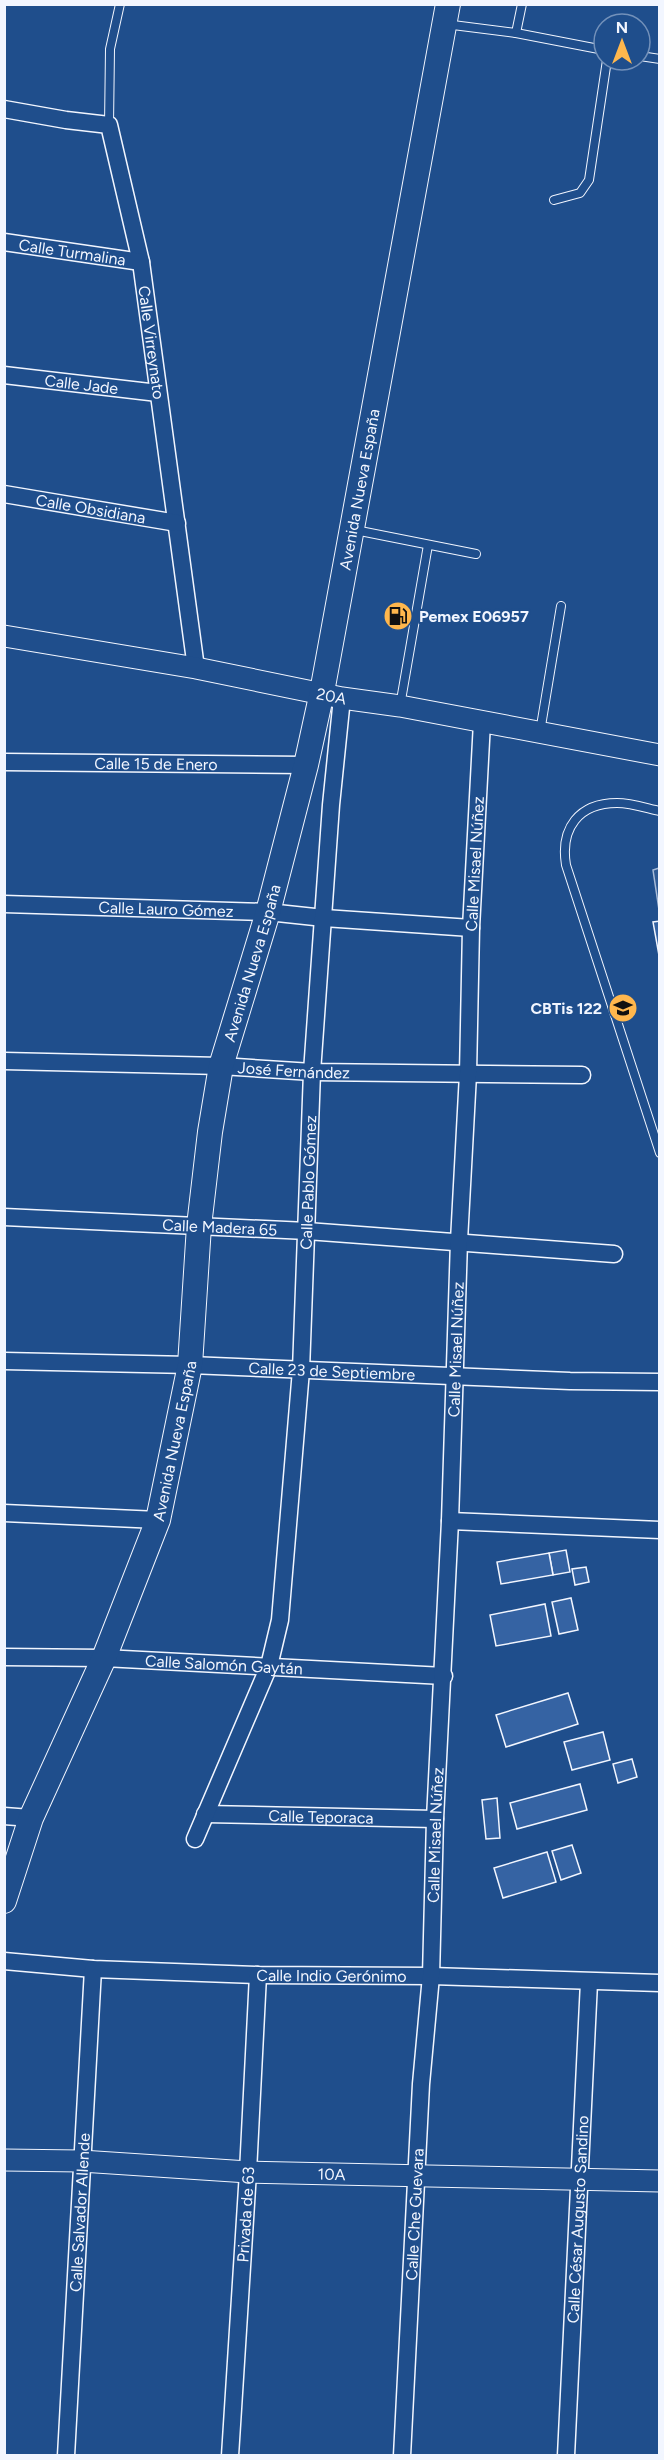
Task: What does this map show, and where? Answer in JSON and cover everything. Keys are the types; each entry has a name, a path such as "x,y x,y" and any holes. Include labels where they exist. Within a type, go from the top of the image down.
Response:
{"main road":[{"name":"Avenida Nueva España","path":"4,1901 31,1818 104,1658 158,1520 190,1365 199,1226 210,1132 221,1066 267,912 306,765 332,695 352,530 446,14"}],"street":[{"path":"4,109 109,125"},
{"name":"Calle Virreynato","path":"109,125 141,262 196,668"},
{"name":"Calle Turmalina","path":"4,242 141,262"},
{"name":"Calle Jade","path":"4,375 158,393"},
{"name":"Calle Obsidiana","path":"4,494 177,523"},
{"name":"20A","path":"4,636 196,668 660,755"},
{"name":"Calle Pablo Gómez","path":"269,1666 280,1620 302,1370 312,1072 331,805 332,695"},
{"name":"Calle Misael Núñez","path":"431,1976 435,1819 450,1521 453,1376 468,1074 471,928 482,722"},
{"name":"Calle 15 de Enero","path":"4,762 306,765"},
{"name":"Calle Lauro Gómez","path":"4,904 267,912 471,928"},
{"name":"José Fernández","path":"4,1061 221,1066 312,1072 582,1075"},
{"name":"Calle Madera 65","path":"4,1217 307,1231 614,1254"},
{"name":"Calle 23 de Septiembre","path":"4,1361 190,1365 660,1382"},
{"path":"4,1513 158,1520"},
{"path":"450,1521 660,1530"},
{"name":"Calle Salomón Gaytán","path":"4,1657 104,1658 444,1676"},
{"path":"195,1839 269,1666"},
{"name":"Calle Teporaca","path":"206,1814 435,1819"},
{"path":"4,1816 31,1818"},
{"name":"Calle Indio Gerónimo","path":"4,1962 93,1969 258,1975 431,1976 660,1983"},
{"name":"Calle Salvador Allende","path":"66,2456 93,1969"},
{"name":"Privada de 63","path":"230,2456 258,1975"},
{"name":"Calle Che Guevara","path":"402,2456 421,2084 431,1976"},
{"name":"Calle César Augusto Sandino","path":"566,2456 589,1982"},
{"name":"10A","path":"4,2160 81,2161 248,2172 660,2181"}],"lane":[{"path":"109,125 110,49 120,4"},
{"path":"516,33 522,4"},
{"path":"446,14 516,33 592,48"},
{"path":"554,200 580,194 589,180 605,72"},
{"path":"352,530 476,554"},
{"path":"400,706 428,545"},
{"path":"540,732 561,606"},
{"path":"660,811 620,802 590,807 574,820 566,837 564,851 566,865 660,1153"}],"shaded area":[{"path":"660,868 659,910 653,870"}],"building":[{"path":"660,921 660,961 653,922"},
{"path":"566,1550 570,1572 553,1575 549,1553"},
{"path":"549,1553 553,1575 501,1584 497,1562"},
{"path":"586,1567 589,1582 575,1585 572,1569"},
{"path":"571,1598 578,1630 559,1634 552,1602"},
{"path":"545,1604 551,1636 496,1646 490,1615"},
{"path":"568,1693 578,1724 506,1747 496,1715"},
{"path":"603,1732 610,1760 572,1770 564,1742"},
{"path":"632,1759 637,1777 618,1783 613,1764"},
{"path":"580,1784 587,1810 517,1829 510,1803"},
{"path":"497,1798 500,1838 486,1839 482,1800"},
{"path":"572,1845 581,1873 561,1880 552,1851"},
{"path":"547,1852 556,1882 503,1898 494,1868"}],"place":[{"name":"Pemex E06957","path":"398,616"},
{"name":"CBTis 122","path":"623,1008"}]}
